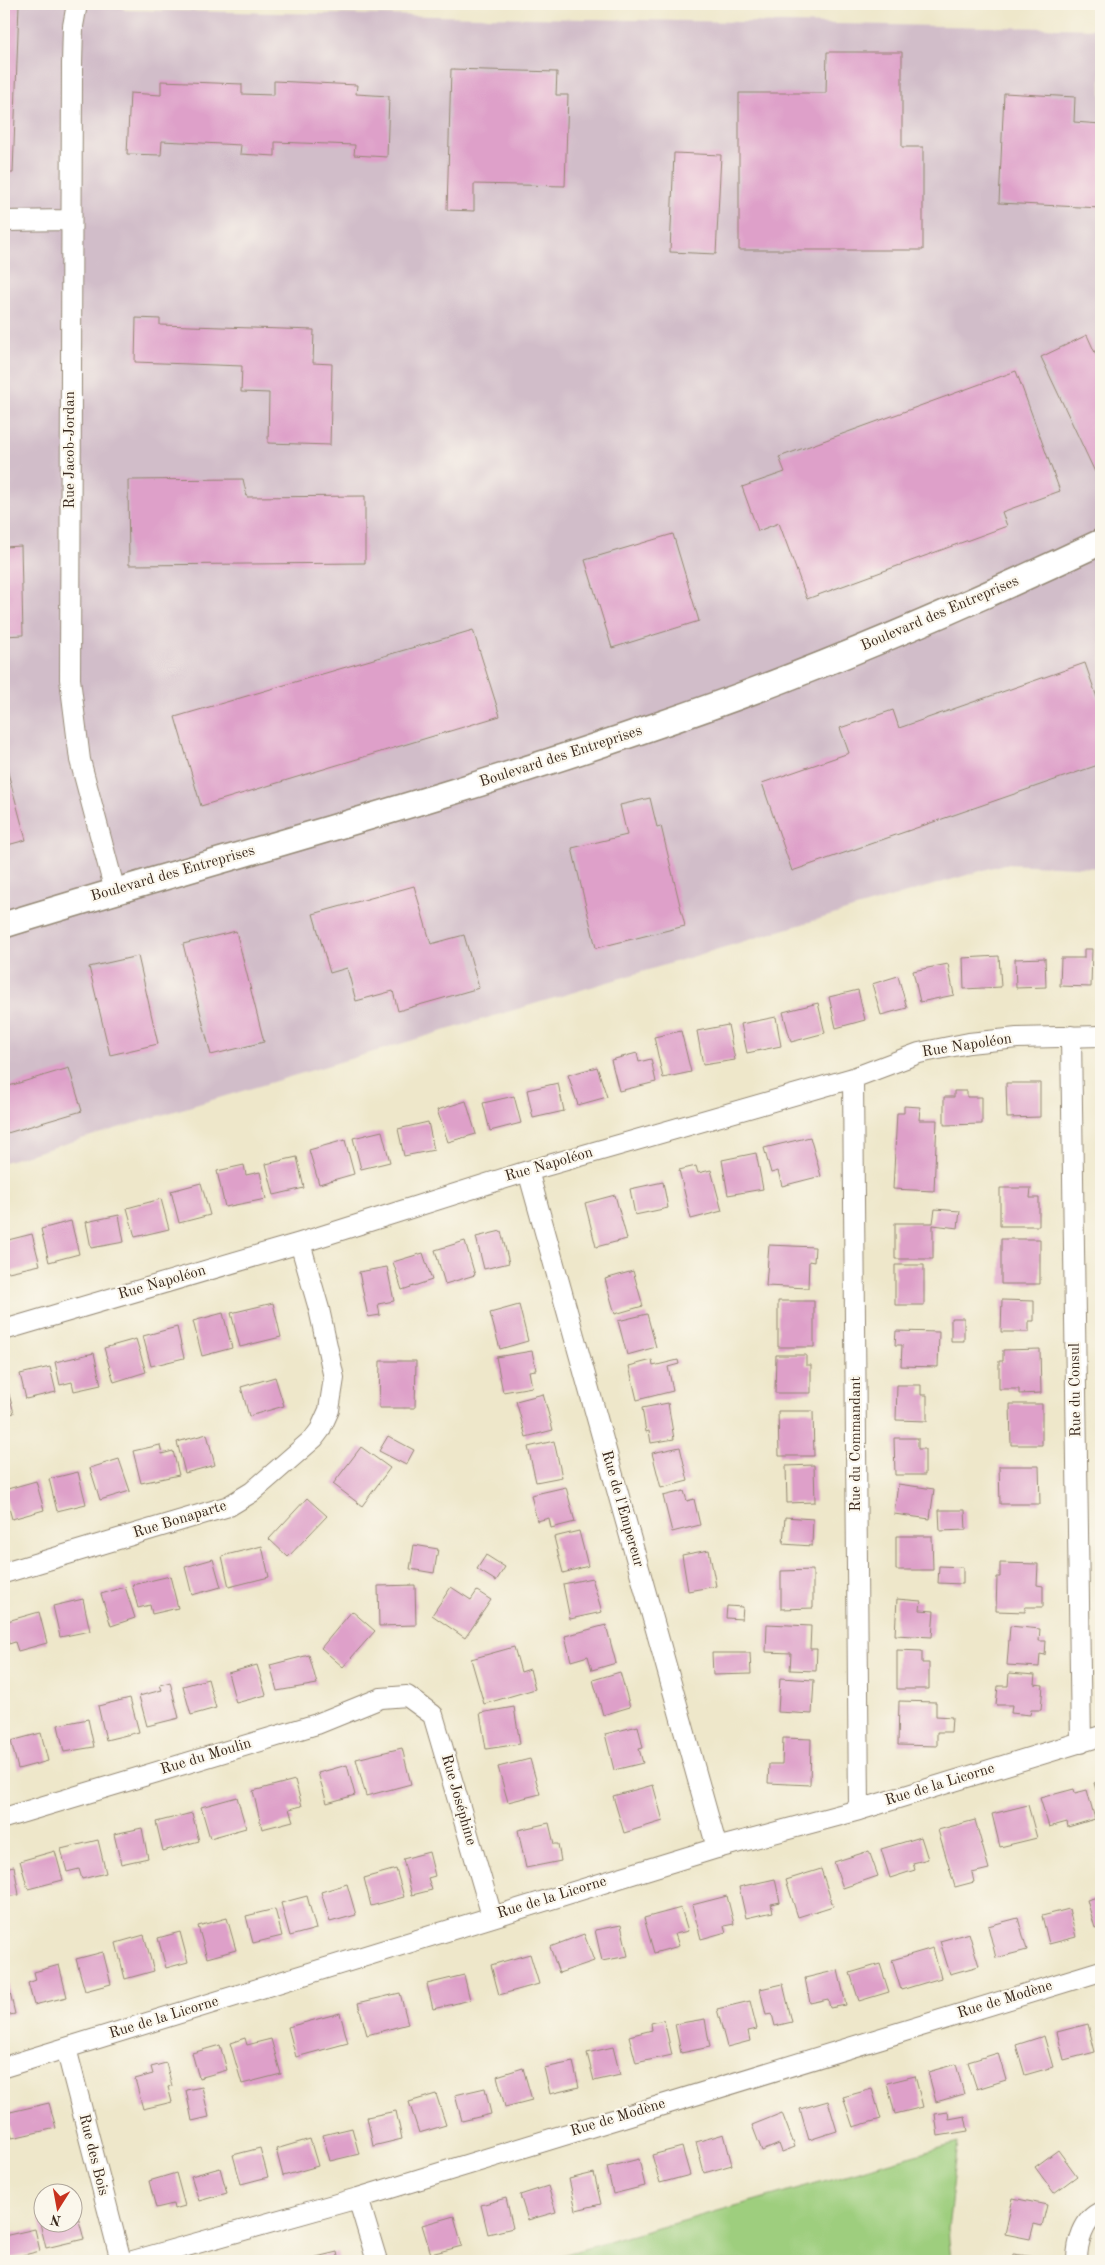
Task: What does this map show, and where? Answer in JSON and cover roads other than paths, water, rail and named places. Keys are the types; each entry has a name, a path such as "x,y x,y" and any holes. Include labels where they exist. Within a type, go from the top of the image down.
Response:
{"street":[{"name":"Rue Jacob-Jordan","path":"77,4 73,26 70,220 70,679 77,741 84,780 115,891"},
{"path":"4,220 70,220"},
{"name":"Boulevard des Entreprises","path":"4,924 416,802 659,725 914,626 1101,542"},
{"name":"Rue du Consul","path":"1072,1036 1081,1743"},
{"name":"Rue Napoléon","path":"4,1330 300,1243 528,1171 853,1078 919,1053 969,1043 1018,1038 1101,1036"},
{"name":"Rue du Commandant","path":"853,1078 859,1810"},
{"name":"Rue de l'Empereur","path":"528,1171 717,1848"},
{"name":"Rue Bonaparte","path":"4,1573 229,1506 252,1492 314,1438 320,1430 329,1410 334,1378 319,1308 300,1243"},
{"name":"Rue du Moulin","path":"4,1818 318,1724 381,1698 407,1696"},
{"name":"Rue Joséphine","path":"407,1696 433,1715 492,1916"},
{"name":"Rue de la Licorne","path":"4,2067 717,1848 859,1810 1101,1736"},
{"name":"Rue de Modène","path":"133,2261 358,2198 1101,1971"},
{"name":"Rue des Bois","path":"66,2048 120,2261"},
{"path":"358,2198 377,2261"},
{"path":"1077,2261 1079,2240 1088,2223 1101,2212"}]}
